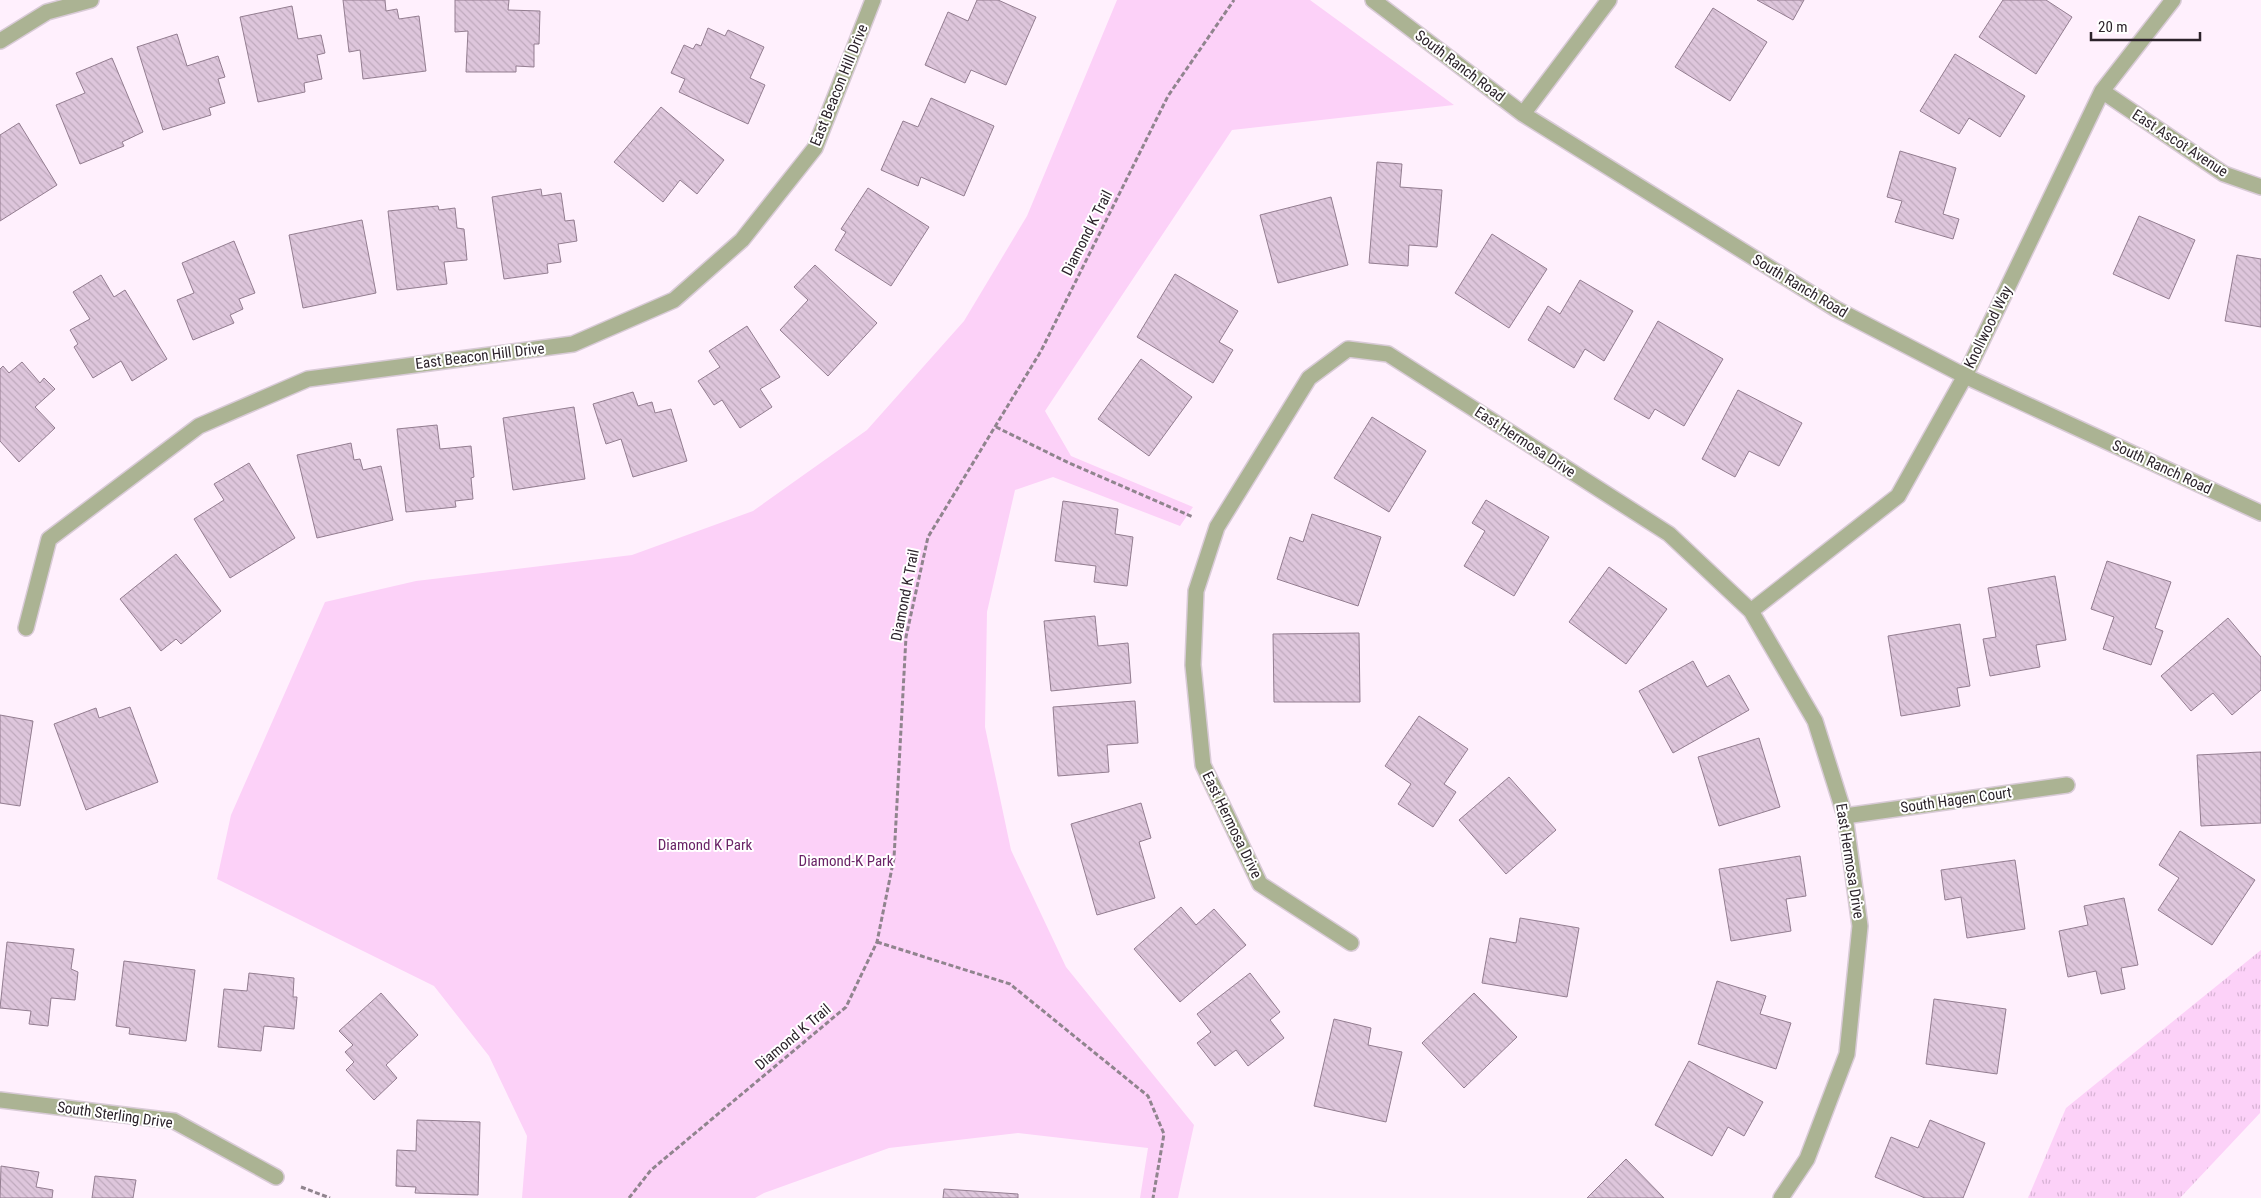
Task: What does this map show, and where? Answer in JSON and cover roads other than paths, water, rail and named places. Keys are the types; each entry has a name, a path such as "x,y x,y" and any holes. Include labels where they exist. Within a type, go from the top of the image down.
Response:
{"street":[{"path":"0,41 47,12 91,0"},
{"name":"South Ranch Road","path":"1373,0 1523,114 1836,308 1964,376 2261,513"},
{"path":"1523,114 1609,0"},
{"name":"Knollwood Way","path":"1751,612 1898,496 1964,376 2102,91 2173,0"},
{"name":"East Beacon Hill Drive","path":"26,628 49,539 198,426 308,378 573,344 674,300 742,240 815,148 868,1"},
{"name":"East Ascot Avenue","path":"2102,91 2224,174 2261,187"},
{"name":"East Hermosa Drive","path":"1351,943 1260,884 1204,765 1193,665 1196,590 1217,527 1310,378 1348,349 1388,354 1669,534 1751,612 1815,721 1845,816 1860,926 1847,1054 1807,1159 1780,1198"},
{"name":"South Hagen Court","path":"1845,816 2067,785"},
{"name":"South Sterling Drive","path":"0,1100 174,1121 276,1177"}],"park label":[{"name":"Diamond K Park","path":"705,845"},
{"name":"Diamond-K Park","path":"846,861"}]}
